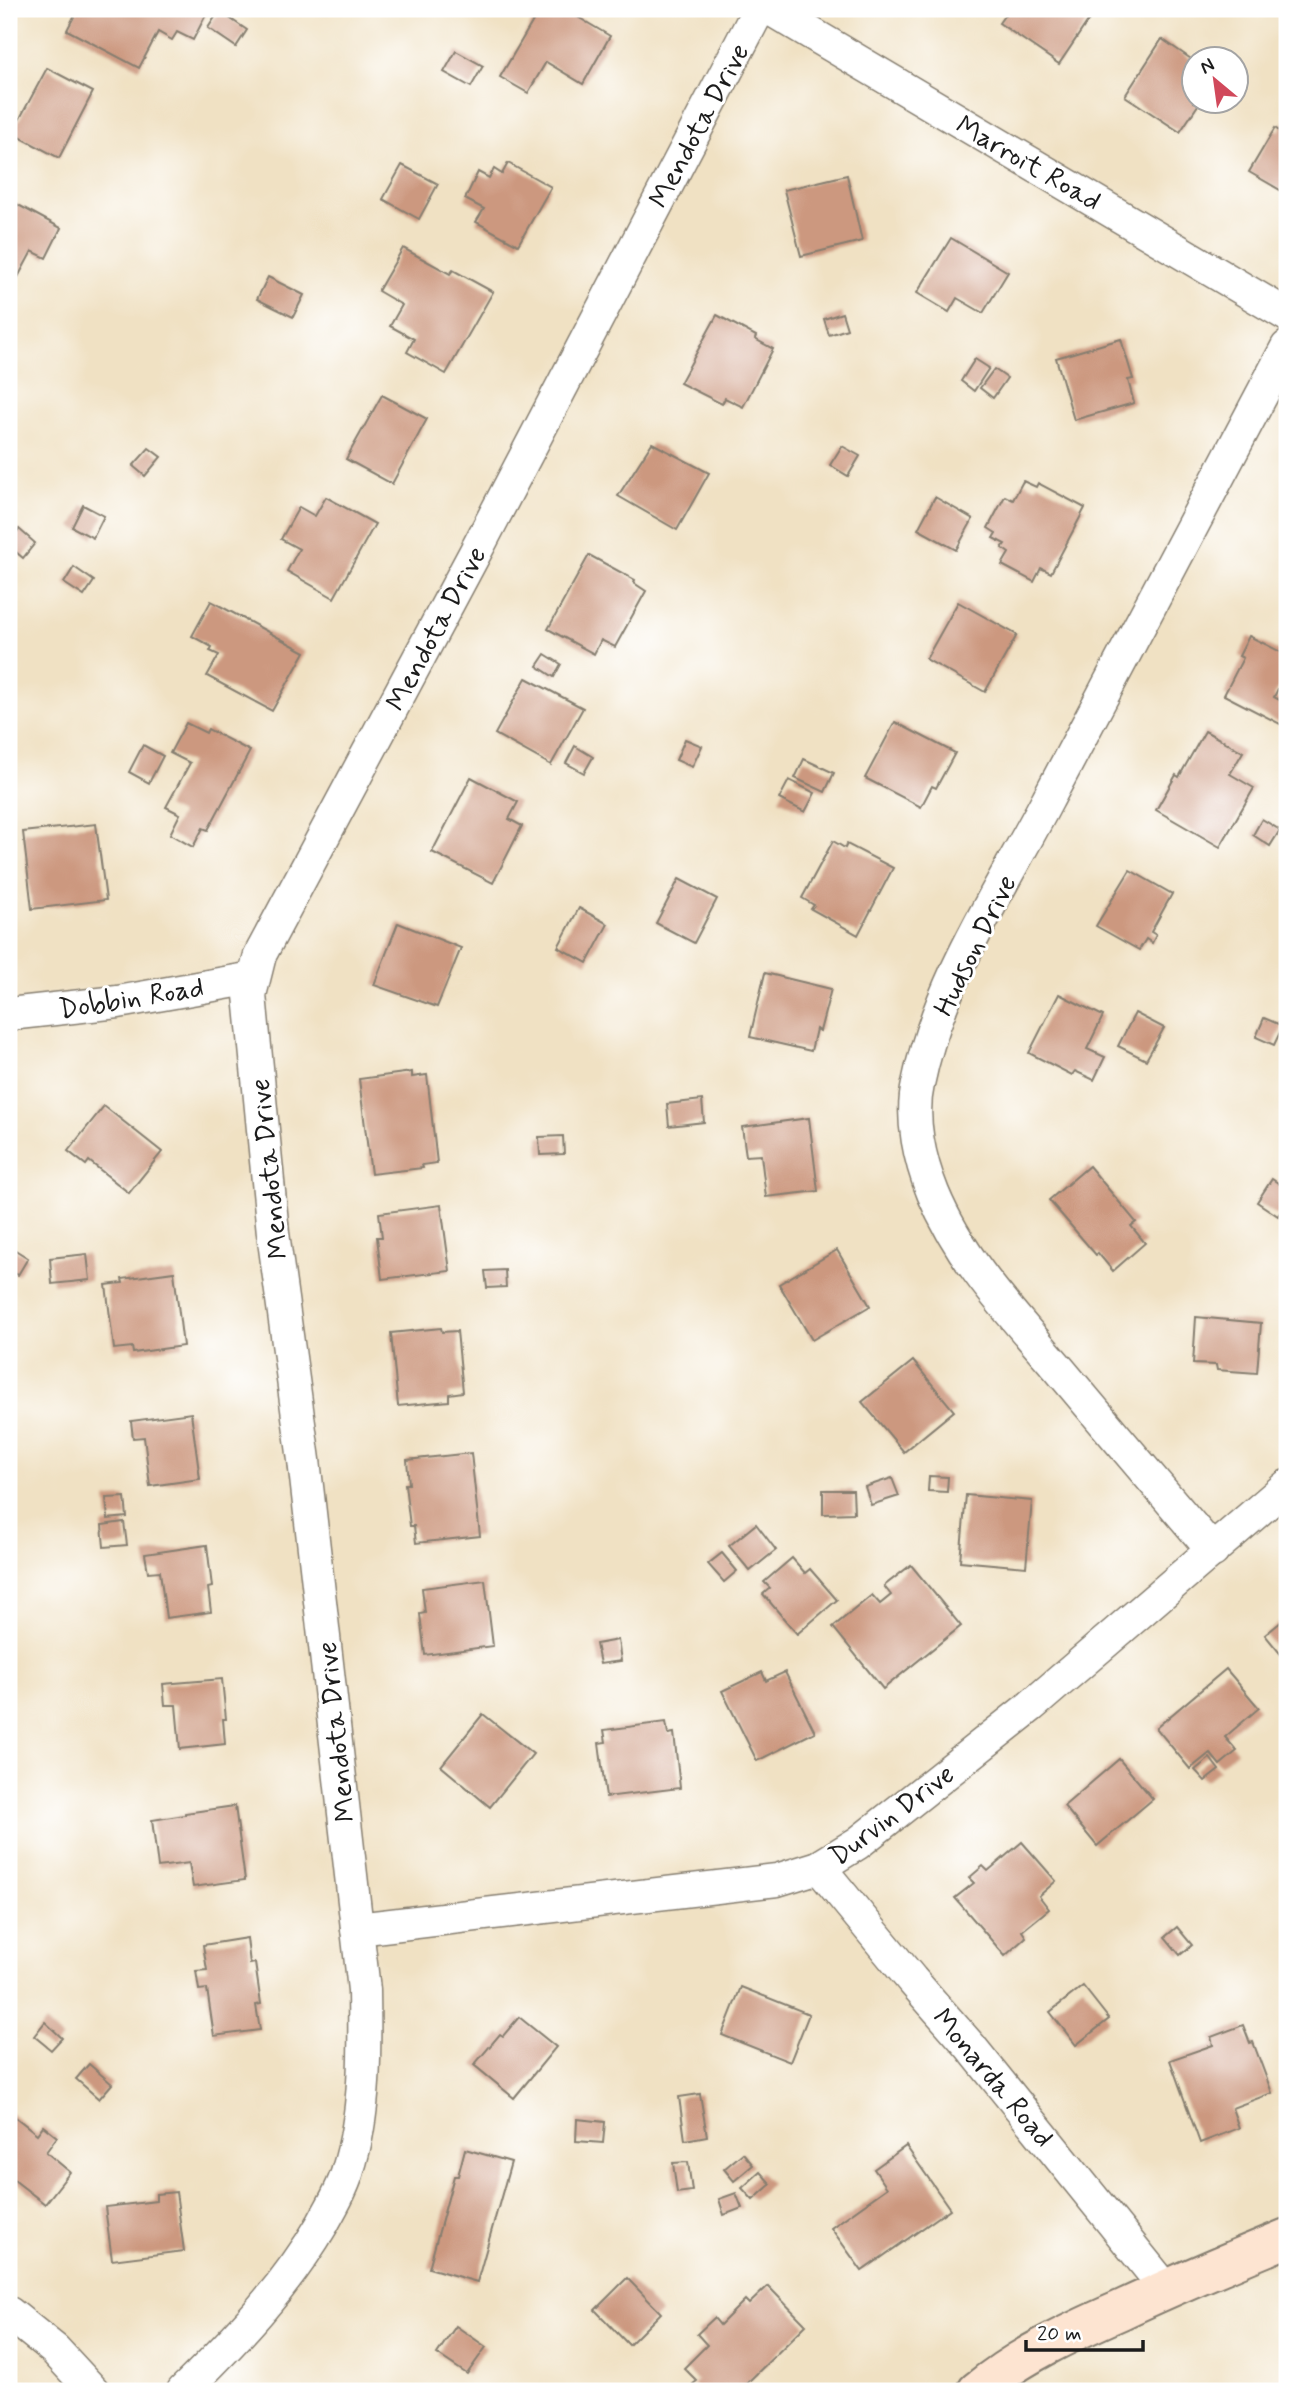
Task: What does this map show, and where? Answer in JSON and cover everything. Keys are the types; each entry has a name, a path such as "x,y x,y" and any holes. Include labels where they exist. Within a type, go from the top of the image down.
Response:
{"street":[{"name":"Mendota Drive","path":"183,2391 271,2300 304,2256 335,2201 348,2170 360,2110 365,2037 364,1990 304,1460 274,1233 250,995 253,978 260,955 489,526 759,9"},
{"name":"Marroit Road","path":"770,9 1287,315"},
{"name":"Hudson Drive","path":"1213,1551 991,1290 954,1237 933,1193 921,1157 915,1116 916,1096 939,1008 953,974 1287,347"},
{"name":"Dobbin Road","path":"9,1014 118,1002 253,978"},
{"name":"Durvin Drive","path":"357,1929 777,1880 819,1867 858,1843 1031,1706 1287,1486"},
{"name":"Monarda Road","path":"819,1867 970,2046 1166,2289"},
{"path":"977,2391 1019,2362 1079,2329 1287,2238"},
{"path":"9,2313 55,2350 93,2391"}],"building":[{"path":"78,9 209,9 193,40 177,32 172,40 158,32 139,68 67,30"},
{"path":"540,9 564,9 610,36 583,84 546,62 528,93 500,77"},
{"path":"1009,9 1096,9 1059,64 999,23"},
{"path":"219,11 247,30 236,47 208,28"},
{"path":"1162,39 1180,51 1180,116 1191,116 1180,132 1125,96"},
{"path":"456,51 483,66 471,87 444,72"},
{"path":"47,68 93,92 59,158 12,133"},
{"path":"1287,118 1287,194 1249,172 1275,128 1279,131"},
{"path":"508,163 551,187 518,245 476,222 484,209 465,199 478,172 489,178 494,169 502,174"},
{"path":"402,165 438,184 419,219 383,199"},
{"path":"847,175 862,241 801,256 784,190"},
{"path":"9,200 61,228 46,258 32,251 18,277 9,271"},
{"path":"951,238 1008,272 983,313 957,298 949,312 917,293"},
{"path":"403,248 450,274 453,270 493,292 446,374 407,352 414,339 390,326 402,305 378,291"},
{"path":"268,277 304,295 293,317 257,299"},
{"path":"842,313 847,329 829,335 824,319"},
{"path":"717,315 756,336 755,339 773,349 743,407 725,398 722,404 680,383"},
{"path":"1121,339 1133,379 1128,380 1134,403 1074,420 1056,358"},
{"path":"975,359 989,368 974,391 961,381"},
{"path":"994,369 1007,378 993,398 980,388"},
{"path":"382,395 427,419 392,484 346,459"},
{"path":"652,443 709,473 677,530 618,496"},
{"path":"842,446 860,456 848,476 830,465"},
{"path":"149,448 161,457 145,476 133,466"},
{"path":"1023,481 1036,487 1038,483 1085,508 1051,573 1041,568 1034,582 1002,565 1009,553 1002,548 1005,544 993,538 996,533 988,528 1005,496 1013,500"},
{"path":"326,497 375,524 334,598 287,571 299,549 281,539 299,507 315,516"},
{"path":"935,497 973,519 956,550 918,529"},
{"path":"83,505 104,516 93,538 72,527"},
{"path":"19,529 35,543 23,558 9,546 9,540"},
{"path":"589,555 635,580 634,583 646,591 615,647 601,640 594,654 548,629"},
{"path":"74,567 94,581 84,596 64,583"},
{"path":"211,601 305,652 272,711 207,676 219,655 210,651 212,647 192,636"},
{"path":"958,602 1017,635 985,692 926,659"},
{"path":"1249,636 1287,655 1287,670 1274,697 1287,704 1287,715 1282,725 1224,695 1243,658 1239,656"},
{"path":"545,654 561,664 554,677 537,666"},
{"path":"526,678 583,708 551,765 495,734"},
{"path":"895,722 955,753 936,788 932,786 921,807 865,778"},
{"path":"186,723 206,733 208,729 250,751 208,830 203,828 193,847 170,834 180,814 166,807 190,763 170,753"},
{"path":"1205,731 1243,752 1230,774 1254,788 1220,847 1156,810 1176,775 1179,777"},
{"path":"685,739 702,746 692,767 676,760"},
{"path":"143,745 163,756 149,783 129,772"},
{"path":"575,746 593,757 584,773 566,763"},
{"path":"804,759 834,773 825,792 795,778"},
{"path":"471,777 518,802 509,819 522,826 493,883 432,852"},
{"path":"789,780 815,793 805,812 779,799"},
{"path":"1262,819 1280,830 1270,846 1253,835"},
{"path":"96,824 106,900 32,909 23,832"},
{"path":"833,841 845,848 847,844 893,868 858,935 811,909 814,905 802,898"},
{"path":"1130,870 1172,894 1151,932 1156,935 1152,943 1146,939 1139,950 1096,926"},
{"path":"679,879 717,899 694,943 656,923"},
{"path":"579,908 608,924 587,963 558,947"},
{"path":"398,923 461,948 437,1007 374,985"},
{"path":"765,973 831,989 820,1031 816,1029 811,1051 750,1037"},
{"path":"1059,994 1103,1016 1087,1049 1105,1057 1094,1080 1075,1071 1072,1075 1029,1053"},
{"path":"1135,1013 1164,1028 1146,1060 1118,1046"},
{"path":"1264,1018 1283,1026 1274,1045 1256,1037"},
{"path":"412,1072 412,1077 427,1075 437,1163 422,1165 423,1168 371,1174 359,1079"},
{"path":"702,1100 704,1122 669,1126 667,1104"},
{"path":"104,1106 162,1152 129,1193 89,1161 86,1165 68,1151"},
{"path":"809,1118 818,1191 766,1197 761,1155 746,1156 742,1127"},
{"path":"563,1136 564,1154 540,1155 539,1137"},
{"path":"1089,1166 1136,1222 1131,1226 1145,1243 1113,1271 1049,1200"},
{"path":"1272,1179 1287,1189 1287,1201 1278,1216 1257,1202"},
{"path":"441,1205 450,1271 382,1279 377,1237 382,1237 379,1213"},
{"path":"9,1246 28,1258 18,1275 9,1270"},
{"path":"837,1250 870,1306 812,1340 779,1284"},
{"path":"87,1254 90,1280 52,1284 50,1258"},
{"path":"505,1270 506,1287 487,1288 485,1271"},
{"path":"174,1272 183,1346 133,1353 132,1347 114,1349 106,1285 123,1283 122,1279"},
{"path":"1196,1317 1261,1323 1257,1373 1217,1370 1216,1365 1193,1364"},
{"path":"441,1328 442,1332 457,1331 463,1392 449,1394 449,1401 398,1406 391,1333"},
{"path":"913,1361 954,1411 904,1452 862,1402"},
{"path":"191,1413 200,1479 150,1486 144,1437 133,1438 131,1421"},
{"path":"471,1453 480,1536 416,1543 414,1526 410,1526 405,1484 409,1484 407,1460"},
{"path":"929,1476 948,1477 947,1492 928,1491"},
{"path":"892,1478 899,1496 871,1505 865,1487"},
{"path":"823,1490 853,1490 854,1513 823,1514"},
{"path":"966,1495 1032,1501 1026,1567 960,1561"},
{"path":"125,1497 127,1517 108,1519 106,1498"},
{"path":"124,1522 127,1545 104,1547 102,1525"},
{"path":"756,1524 776,1550 750,1571 729,1546"},
{"path":"207,1545 212,1587 208,1588 211,1612 166,1618 160,1571 148,1572 145,1554"},
{"path":"722,1553 737,1571 724,1582 708,1564"},
{"path":"792,1558 805,1573 810,1569 837,1600 797,1634 763,1594 770,1588 764,1582"},
{"path":"911,1565 961,1626 883,1689 833,1627 872,1595 880,1604 891,1595 884,1586"},
{"path":"485,1580 493,1646 425,1655 420,1614 425,1613 422,1588"},
{"path":"1287,1617 1287,1662 1265,1635"},
{"path":"618,1640 621,1661 600,1664 596,1644"},
{"path":"1226,1669 1259,1708 1225,1737 1237,1751 1220,1765 1210,1753 1190,1769 1156,1728"},
{"path":"762,1672 766,1681 785,1672 815,1732 757,1761 722,1691"},
{"path":"222,1679 226,1719 223,1719 225,1744 180,1749 176,1705 165,1705 163,1684"},
{"path":"483,1714 533,1754 490,1807 441,1766"},
{"path":"666,1722 668,1734 674,1733 680,1788 606,1797 599,1743 606,1742 604,1730"},
{"path":"1210,1758 1219,1770 1205,1781 1195,1770"},
{"path":"1119,1759 1153,1799 1097,1846 1064,1806"},
{"path":"235,1806 245,1880 193,1887 189,1863 158,1867 152,1820"},
{"path":"1022,1842 1056,1881 1039,1896 1049,1909 1022,1931 1026,1937 1005,1956 955,1898 974,1883 969,1878 983,1866 988,1871"},
{"path":"1177,1927 1192,1945 1180,1955 1165,1937"},
{"path":"247,1938 250,1964 255,1963 261,2004 256,2005 260,2030 214,2036 207,1989 199,1990 196,1971 207,1970 203,1945"},
{"path":"1083,1986 1109,2019 1076,2045 1050,2012"},
{"path":"741,1987 809,2014 790,2062 722,2035"},
{"path":"519,2017 556,2047 514,2098 474,2065 500,2034 503,2036"},
{"path":"45,2022 62,2038 51,2050 34,2036"},
{"path":"1243,2025 1250,2043 1253,2042 1272,2093 1232,2108 1239,2128 1200,2143 1170,2060 1213,2045 1211,2037"},
{"path":"89,2064 112,2084 99,2099 76,2079"},
{"path":"700,2094 707,2136 685,2140 679,2097"},
{"path":"9,2112 37,2134 43,2126 57,2137 46,2152 70,2172 45,2204 9,2176"},
{"path":"577,2119 605,2122 603,2143 576,2141"},
{"path":"906,2146 950,2209 862,2271 831,2228 887,2188 874,2169"},
{"path":"465,2149 511,2162 477,2282 429,2268 454,2176 458,2176"},
{"path":"743,2153 753,2165 734,2181 724,2169"},
{"path":"688,2162 692,2191 677,2193 673,2163"},
{"path":"760,2172 771,2184 753,2200 742,2188"},
{"path":"176,2192 184,2251 112,2260 105,2207 156,2201 156,2194"},
{"path":"736,2193 742,2208 724,2215 719,2199"},
{"path":"627,2278 661,2313 629,2345 595,2310"},
{"path":"768,2286 806,2325 739,2391 700,2391 693,2384 697,2381 684,2368 707,2345 697,2334 714,2318 720,2325 745,2300 749,2304"},
{"path":"456,2326 486,2347 467,2374 437,2354"}]}
